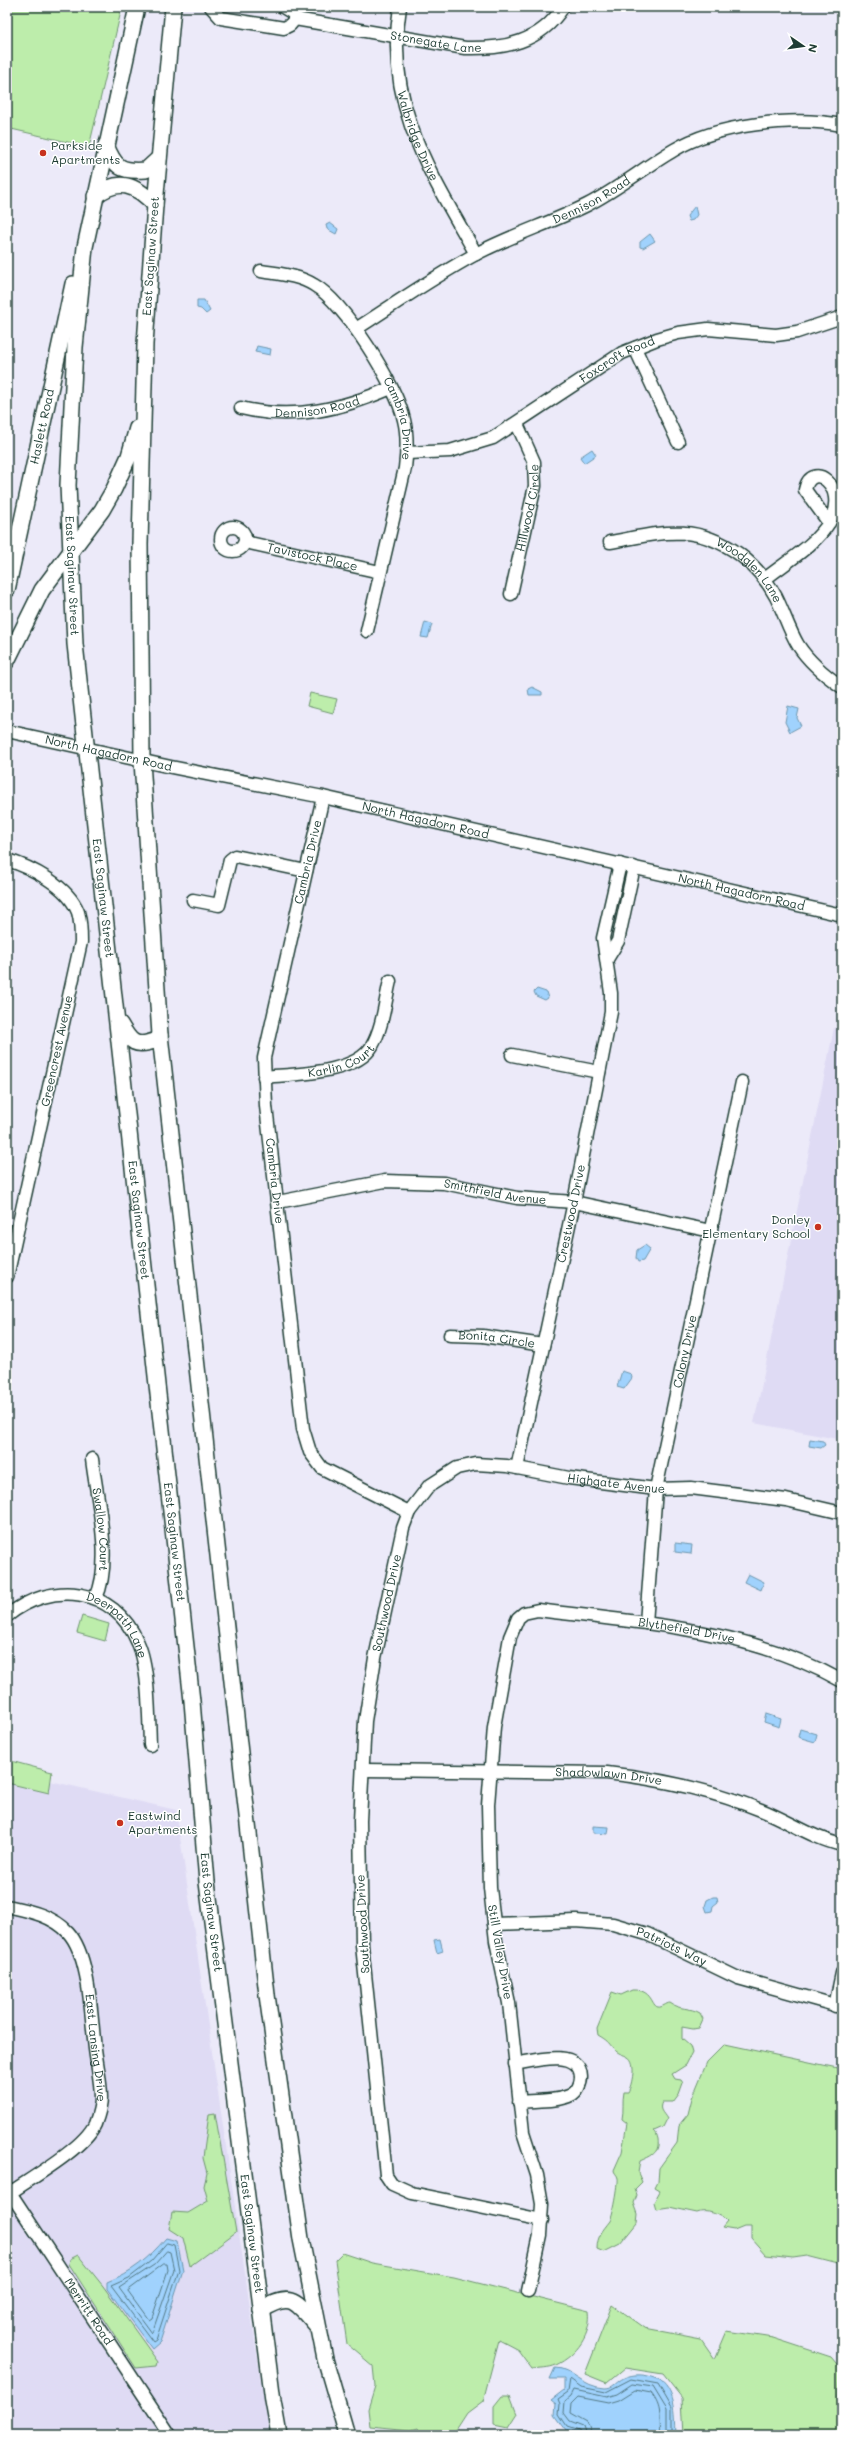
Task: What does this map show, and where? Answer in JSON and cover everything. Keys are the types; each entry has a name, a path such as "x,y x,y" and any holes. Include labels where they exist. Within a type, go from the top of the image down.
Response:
{"main road":[{"name":"East Saginaw Street","path":"137,7 95,196 83,266 71,415 68,485 75,644 88,748 191,1693 207,1882 261,2310 279,2435"},
{"name":"East Saginaw Street","path":"174,7 154,205 144,392 140,544 142,761 160,1035 267,1995 301,2239 318,2326 347,2435"},
{"path":"106,145 112,161 120,168 134,171 146,170 158,158"},
{"path":"95,196 108,187 118,185 137,188 154,205"},
{"name":"Haslett Road","path":"7,590 74,276 83,266"},
{"path":"7,661 42,590 70,550 102,510 123,471 137,427 144,392"},
{"path":"118,1021 128,1039 136,1044 145,1045 157,1040 160,1035"},
{"path":"261,2310 282,2299 290,2300 298,2305 318,2326"}],"street":[{"path":"211,7 221,18 284,28 290,25 295,19 293,13 283,7"},
{"name":"Walbridge Drive","path":"400,7 398,68 403,99 412,132 432,177 476,254"},
{"name":"Stonegate Lane","path":"295,19 398,38 465,48 505,47 523,40 548,24 563,7"},
{"name":"Dennison Road","path":"356,329 476,254 564,217 598,199 675,149 709,134 757,124 820,122 842,124"},
{"name":"Cambria Drive","path":"261,271 286,275 314,285 331,297 356,329 391,388 404,420 407,453 366,631"},
{"name":"Foxcroft Road","path":"407,453 450,451 478,444 517,424 622,353 664,337 694,330 723,329 762,336 797,332 842,317"},
{"path":"635,348 678,442"},
{"name":"Dennison Road","path":"241,408 284,415 338,408 366,399 391,388"},
{"name":"Hillwood Circle","path":"511,594 535,486 534,462 517,424"},
{"path":"765,579 818,537 829,523"},
{"name":"Woodglen Lane","path":"610,542 662,533 700,534 728,547 748,561 765,579 798,645 828,677 842,687"},
{"name":"Tavistock Place","path":"245,542 380,572"},
{"name":"North Hagadorn Road","path":"7,731 142,761 323,797 842,915"},
{"name":"Cambria Drive","path":"323,797 264,1058 264,1078 303,1428 310,1452 322,1468 409,1512"},
{"path":"194,900 219,905 230,860 236,856 306,871"},
{"name":"Greencrest Avenue","path":"7,860 31,870 59,889 73,904 82,927 81,942 8,1269"},
{"name":"Crestwood Drive","path":"517,1468 574,1202 611,1012 611,993 603,938 620,864"},
{"path":"607,959 618,941 634,867"},
{"name":"Karlin Court","path":"264,1078 338,1068 357,1060 365,1054 376,1038 390,981"},
{"path":"512,1055 599,1072"},
{"name":"Colony Drive","path":"646,1623 656,1489 742,1082"},
{"name":"Smithfield Avenue","path":"278,1202 385,1181 444,1183 517,1198 574,1202 711,1231"},
{"name":"Bonita Circle","path":"450,1335 483,1336 543,1345"},
{"name":"Swallow Court","path":"92,1460 104,1563 103,1583 96,1598"},
{"name":"Highgate Avenue","path":"409,1512 429,1486 457,1468 484,1464 517,1468 569,1478 656,1489 691,1488 769,1498 842,1513"},
{"name":"Southwood Drive","path":"409,1512 403,1528 375,1658 366,1721 360,1826 362,1945 386,2174 392,2184 412,2193 542,2220"},
{"name":"Deerpath Lane","path":"7,1616 30,1601 49,1594 71,1593 96,1598 122,1619 138,1642 144,1667 150,1745"},
{"name":"Blythefield Drive","path":"524,1613 538,1610 646,1623 736,1639 821,1669 842,1681"},
{"name":"Still Valley Drive","path":"524,1613 515,1624 505,1658 494,1727 489,1772 488,1841 494,1924 509,2003 523,2132 541,2191 542,2220 528,2291"},
{"name":"Shadowlawn Drive","path":"364,1770 608,1773 675,1784 724,1797 762,1810 819,1838 842,1845"},
{"name":"East Lansing Drive","path":"7,1906 33,1912 51,1920 68,1932 77,1946 83,1964 89,2000 101,2098 98,2117 89,2134 78,2144 9,2190"},
{"name":"Patriots Way","path":"494,1924 576,1921 613,1924 647,1934 738,1978 838,2007"},
{"path":"838,2007 842,1973"},
{"path":"515,2064 551,2059 568,2059 577,2066 581,2075 578,2088 570,2096 519,2102"},
{"name":"Merritt Road","path":"9,2190 170,2435"}],"shaded area":[{"name":"Donley Elementary School","path":"834,1028 842,1030 842,1440 754,1423"},
{"path":"7,1771 176,1810 269,2435 7,2435"}],"green space":[{"path":"7,7 122,7 89,147 7,128"},
{"path":"310,693 337,699 333,713 307,706"},
{"path":"82,1616 109,1624 105,1641 77,1633"},
{"path":"7,1760 52,1772 49,1793 7,1783"},
{"path":"632,1990 644,1992 658,2007 670,2003 677,2007 696,2011 700,2013 703,2019 699,2028 693,2029 682,2027 682,2039 690,2046 692,2053 686,2065 672,2074 675,2079 681,2080 683,2083 679,2094 673,2102 662,2102 662,2111 667,2119 663,2127 654,2131 658,2139 656,2151 651,2156 640,2161 638,2173 642,2182 635,2189 637,2195 634,2203 638,2214 637,2223 620,2244 604,2252 597,2249 597,2244 601,2234 610,2221 617,2193 618,2177 614,2170 622,2152 627,2123 622,2119 623,2095 624,2092 628,2092 630,2089 633,2068 631,2060 617,2052 607,2041 598,2035 597,2029 612,1992 621,1995"},
{"path":"725,2044 842,2069 842,2265 807,2256 793,2258 766,2255 751,2238 751,2226 744,2226 734,2230 722,2228 727,2222 713,2213 697,2213 669,2207 656,2209 654,2202 660,2191 655,2188 658,2182 659,2168 677,2143 679,2125 688,2114 692,2098 707,2062"},
{"path":"215,2113 236,2232 190,2266 183,2238 169,2229 172,2212 188,2213 208,2201 204,2186 207,2173 203,2158 209,2114"},
{"path":"342,2253 372,2263 454,2277 589,2311 588,2328 582,2343 570,2356 556,2365 548,2367 532,2369 518,2350 499,2340 483,2401 467,2413 456,2430 439,2435 421,2435 418,2428 411,2430 370,2426 368,2409 375,2386 373,2366 347,2344 335,2260"},
{"path":"78,2255 103,2286 158,2362 157,2366 136,2368 69,2264 70,2259"},
{"path":"612,2305 644,2328 701,2339 715,2359 727,2331 773,2338 831,2357 842,2370 838,2397 842,2401 842,2435 820,2433 819,2435 684,2435 682,2398 663,2374 625,2368 607,2383 585,2374"},
{"path":"502,2396 510,2396 517,2414 508,2428 494,2425 494,2406"}],"water":[{"path":"695,206 697,215 693,220 689,221 687,216"},
{"path":"330,223 338,229 336,234 327,229 326,225"},
{"path":"650,234 655,241 643,248 640,247 640,242"},
{"path":"197,300 204,300 210,311 206,314 201,309 197,308"},
{"path":"257,346 271,349 270,355 255,352"},
{"path":"592,449 596,455 584,463 580,457"},
{"path":"425,622 432,624 428,638 421,637"},
{"path":"532,687 542,692 542,695 529,695 528,689"},
{"path":"788,706 799,709 797,718 801,726 790,732 785,722"},
{"path":"537,989 546,992 548,998 545,1000 536,996 534,992"},
{"path":"645,1245 650,1249 643,1261 638,1262 636,1258 637,1250"},
{"path":"622,1371 631,1374 632,1378 624,1389 617,1387"},
{"path":"810,1439 823,1441 825,1445 821,1448 809,1446"},
{"path":"675,1543 692,1545 691,1554 675,1552"},
{"path":"748,1574 764,1582 761,1590 744,1582"},
{"path":"766,1714 781,1719 779,1727 764,1722"},
{"path":"800,1729 817,1734 815,1742 798,1737"},
{"path":"593,1826 609,1827 608,1834 593,1833"},
{"path":"717,1897 718,1902 713,1906 712,1911 707,1912 705,1906 707,1900"},
{"path":"440,1939 443,1951 437,1953 434,1940"},
{"path":"166,2238 177,2241 183,2270 160,2342 152,2349 107,2289 107,2282 124,2274 139,2264"},
{"path":"555,2368 567,2371 597,2387 605,2388 612,2386 624,2378 634,2375 650,2376 660,2380 666,2385 672,2398 675,2413 676,2435 577,2435 574,2431 566,2430 555,2415 556,2404 551,2400 564,2390 564,2379 550,2379"}],"place":[{"name":"Parkside Apartments","path":"43,153"},
{"name":"Donley Elementary School","path":"818,1227"},
{"name":"Eastwind Apartments","path":"120,1823"}]}
